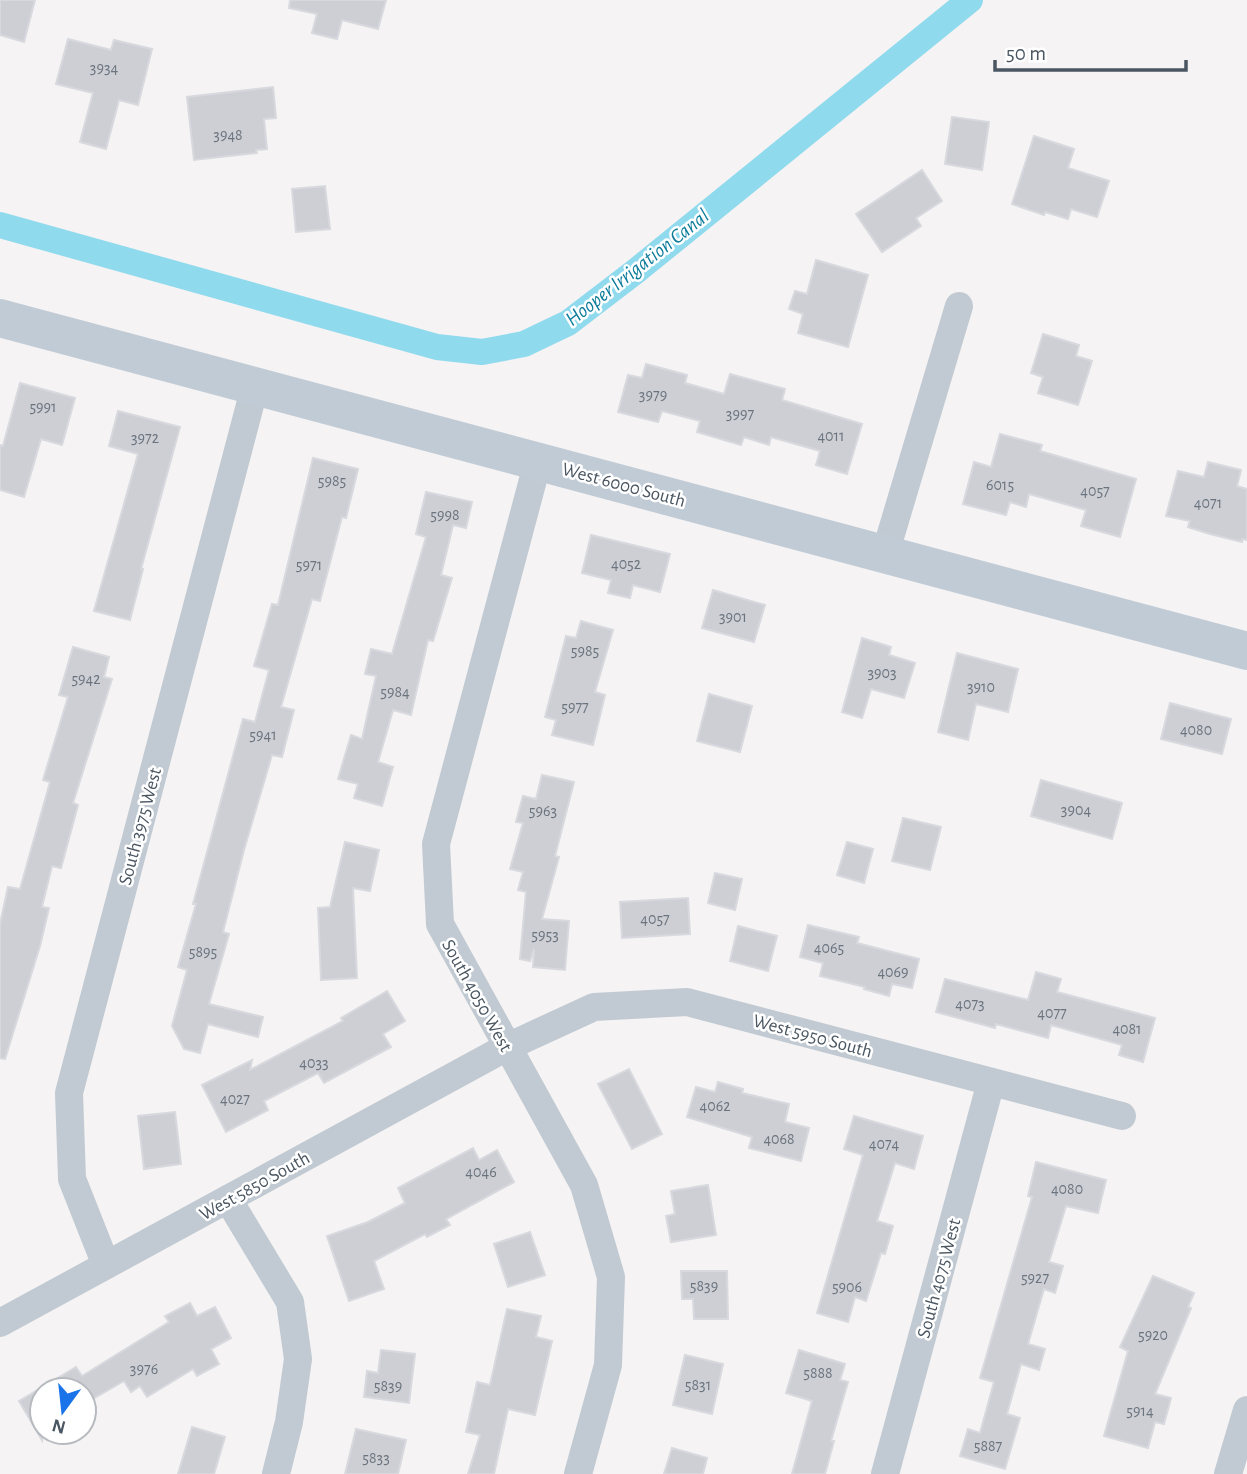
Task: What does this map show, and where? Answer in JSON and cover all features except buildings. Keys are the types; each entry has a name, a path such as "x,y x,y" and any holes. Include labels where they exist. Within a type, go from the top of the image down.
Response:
{"street":[{"path":"886,554 959,306"},
{"name":"West 6000 South","path":"0,318 1247,651"},
{"name":"South 3975 West","path":"107,1265 72,1179 69,1093 255,386"},
{"name":"South 4050 West","path":"538,461 436,844 440,924 584,1185 611,1277 608,1364 578,1474"},
{"name":"West 5950 South","path":"507,1048 594,1007 687,1002 1122,1116"},
{"name":"West 5850 South","path":"0,1323 507,1048"},
{"name":"South 4075 West","path":"885,1474 991,1082"},
{"path":"228,1199 290,1302 298,1359 289,1422 276,1474"},
{"path":"1228,1474 1247,1410"}],"waterway":[{"name":"Hooper Irrigation Canal","path":"0,225 437,347 482,352 524,344 568,323 636,271 970,0"}]}
